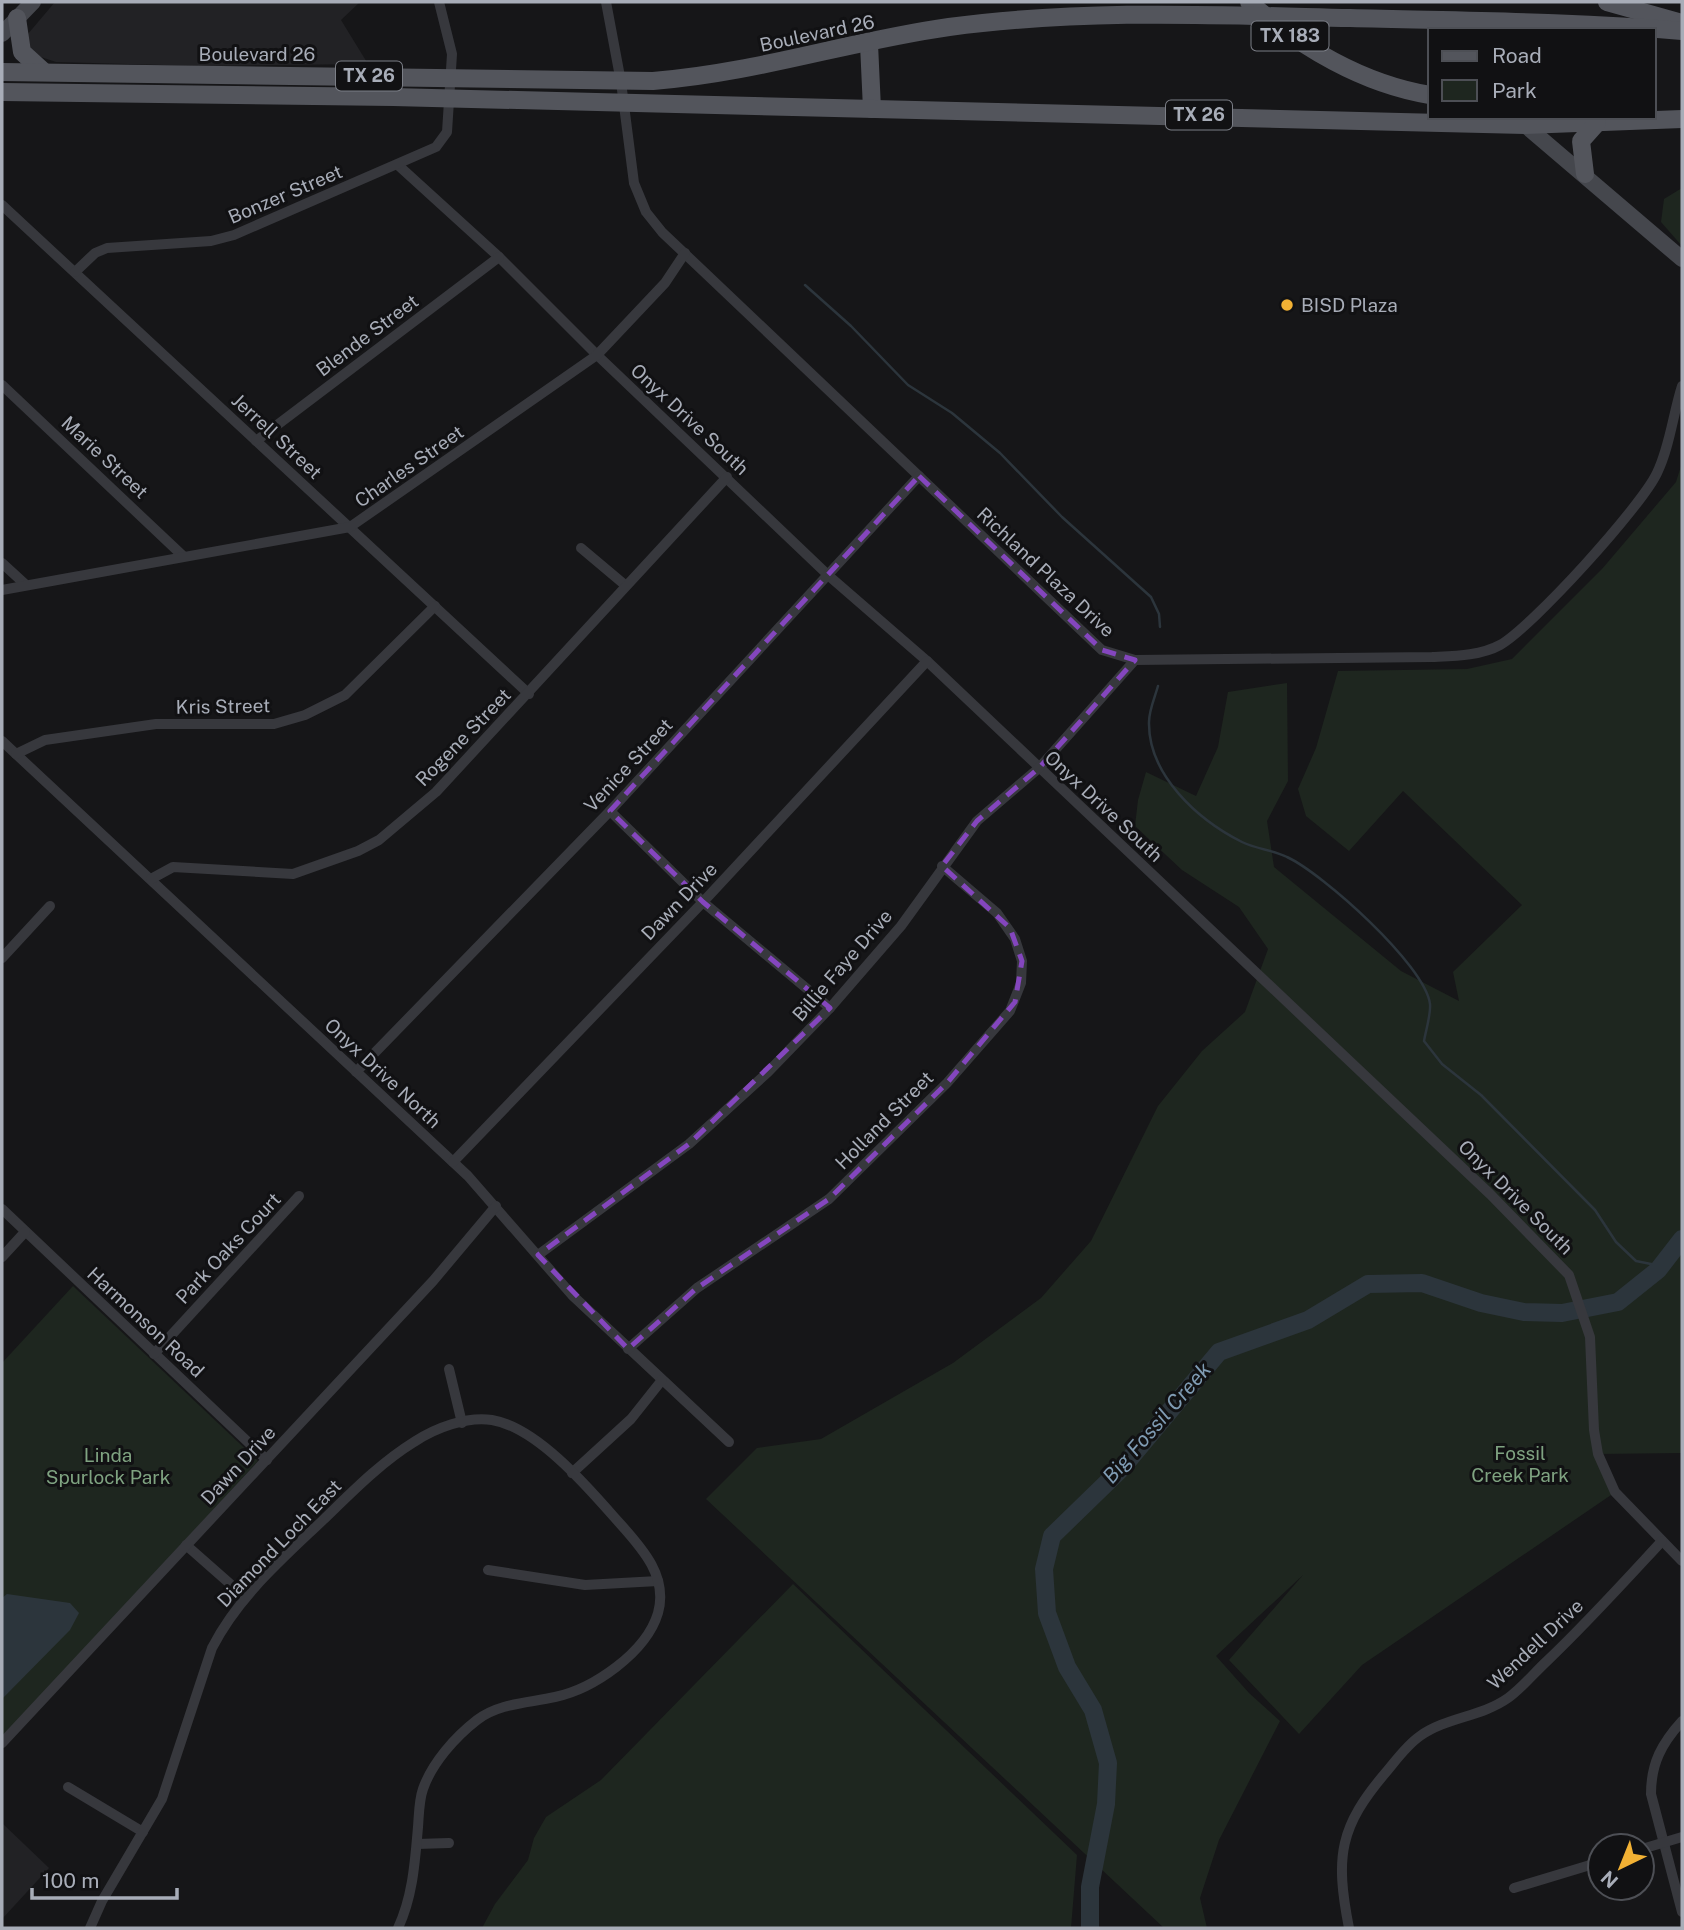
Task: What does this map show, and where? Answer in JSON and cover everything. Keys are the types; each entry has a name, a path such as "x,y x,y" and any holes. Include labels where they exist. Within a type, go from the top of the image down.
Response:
{"main road":[{"path":"2,33 33,2"},
{"path":"1076,15 1099,2"},
{"name":"TX 183","path":"1250,2 1281,30 1337,63 1428,93"},
{"path":"1606,2 1682,23"},
{"name":"Boulevard 26","path":"2,72 452,76 621,82 723,75 948,27 1076,15 1160,13 1601,24 1647,28"},
{"path":"17,18 22,52 44,72"},
{"name":"Boulevard 26","path":"1656,29 1682,31"},
{"path":"869,44 872,109"},
{"path":"211,75 211,95"},
{"name":"TX 26","path":"3,93 448,98 1525,125 1682,119"},
{"path":"1656,112 1682,113"},
{"path":"1585,174 1581,141 1597,123"},
{"path":"1525,125 1682,259"}],"street":[{"name":"Bonzer Street","path":"75,272 96,253 107,248 211,241 234,235 399,166 436,147 447,132 452,76 452,54 439,2"},
{"name":"Richland Plaza Drive","path":"606,2 621,82 634,183 640,199 662,232 1102,650 1135,660 1432,657 1466,655 1499,646 1541,609 1643,495 1658,471 1682,386"},
{"name":"Onyx Drive South","path":"399,166 499,257 597,355 829,576 927,662 1490,1194 1569,1275 1590,1337 1594,1430 1598,1454 1615,1492 1682,1561"},
{"name":"Jerrell Street","path":"2,205 529,694"},
{"name":"Charles Street","path":"2,590 350,527 597,355 665,284 685,253"},
{"name":"Blende Street","path":"256,441 499,257"},
{"name":"Marie Street","path":"2,384 183,556"},
{"name":"Venice Street","path":"356,1072 610,811 919,476"},
{"name":"Rogene Street","path":"151,879 164,871 185,867 234,873 293,874 358,851 413,814 529,694 625,585 727,477"},
{"path":"581,548 625,585"},
{"path":"2,563 26,585"},
{"name":"Kris Street","path":"16,754 45,740 156,724 274,724 305,715 345,695 435,606"},
{"name":"Billie Faye Drive","path":"538,1255 690,1144 768,1072 830,1008 908,918 976,821 1039,768 1135,660"},
{"name":"Dawn Drive","path":"453,1161 703,902 927,662"},
{"name":"Onyx Drive North","path":"2,741 453,1161 496,1206 551,1273 729,1443"},
{"path":"610,811 703,902 830,1008"},
{"name":"Holland Street","path":"628,1349 697,1287 829,1199 947,1083 1010,1011 1021,983 1023,961 1015,939 998,913 942,866"},
{"path":"2,958 50,906"},
{"name":"Park Oaks Court","path":"154,1354 299,1196"},
{"name":"Dawn Drive","path":"2,1743 433,1281 496,1206"},
{"name":"Harmonson Road","path":"2,1209 267,1460"},
{"path":"2,1257 25,1232"},
{"path":"449,1369 462,1423"},
{"path":"572,1473 631,1419 662,1380"},
{"name":"Diamond Loch East","path":"90,1928 102,1901 162,1799 212,1648 224,1625 245,1597 380,1467 415,1441 462,1423 494,1420 530,1438 572,1473 643,1549 658,1581"},
{"name":"Wendell Drive","path":"1349,1928 1342,1869 1344,1842 1353,1815 1367,1795 1420,1736 1442,1724 1483,1711 1509,1697 1569,1640 1662,1541"},
{"path":"186,1545 245,1597"},
{"path":"398,1928 407,1909 423,1788 450,1746 488,1714 525,1702 566,1695 614,1667 640,1642 658,1614 658,1581 585,1586 488,1570"},
{"path":"1682,1721 1662,1747 1651,1776 1651,1794 1682,1912"},
{"path":"68,1787 143,1832"},
{"path":"1656,1844 1682,1837"},
{"path":"417,1844 449,1843"},
{"path":"1514,1888 1586,1866"}],"highlighted area":[{"path":"919,476 1102,650 1135,660 1039,768 977,821 942,866 1010,928 1022,961 1015,1002 947,1083 829,1199 697,1288 628,1349 538,1255 689,1144 830,1008 703,902 610,811"}],"shaded area":[{"path":"55,2 360,2 341,20 368,64 199,66 56,62 32,54 22,41"},
{"path":"7,1594 70,1603 79,1613 70,1630 2,1699 2,1598"},
{"path":"2,1823 49,1868 2,1919"}],"green space":[{"path":"1682,188 1682,246 1661,222 1664,199"},
{"name":"Fossil Creek Park","path":"1682,463 1682,1453 1598,1454 1594,1449 1614,1493 1362,1665 1299,1734 1229,1660 1303,1575 1216,1656 1249,1693 1280,1721 1219,1840 1200,1898 1207,1928 1164,1928 706,1499 757,1448 821,1439 953,1363 1041,1298 1091,1241 1158,1106 1202,1051 1245,1012 1268,949 1239,907 1182,870 1135,826 1138,800 1146,772 1196,796 1218,747 1228,692 1287,683 1288,781 1267,821 1274,867 1401,971 1459,1001 1453,972 1522,905 1403,791 1349,851 1306,816 1298,789 1316,748 1338,671 1467,669 1512,659 1602,569 1676,482"},
{"name":"Linda Spurlock Park","path":"73,1286 258,1461 2,1740 2,1363"},
{"path":"793,1584 1077,1855 1071,1928 482,1928 495,1904 528,1860 534,1838 546,1817 601,1780"}],"waterway":[{"path":"805,285 851,326 908,385 952,413 1000,453 1062,517 1151,597 1159,614 1160,627"},
{"path":"1158,686 1149,717 1151,741 1157,760 1179,794 1225,833 1303,866 1370,922 1392,945 1424,987 1430,1004 1424,1041 1442,1064 1481,1095 1595,1210 1616,1242 1636,1261 1661,1266"},
{"name":"Big Fossil Creek","path":"1090,1928 1090,1887 1106,1804 1108,1763 1093,1710 1067,1667 1047,1613 1044,1569 1052,1536 1122,1468 1219,1352 1308,1320 1368,1284 1422,1283 1481,1303 1524,1312 1562,1313 1618,1302 1658,1270 1682,1239"}],"place":[{"name":"BISD Plaza","path":"1287,305"}]}
